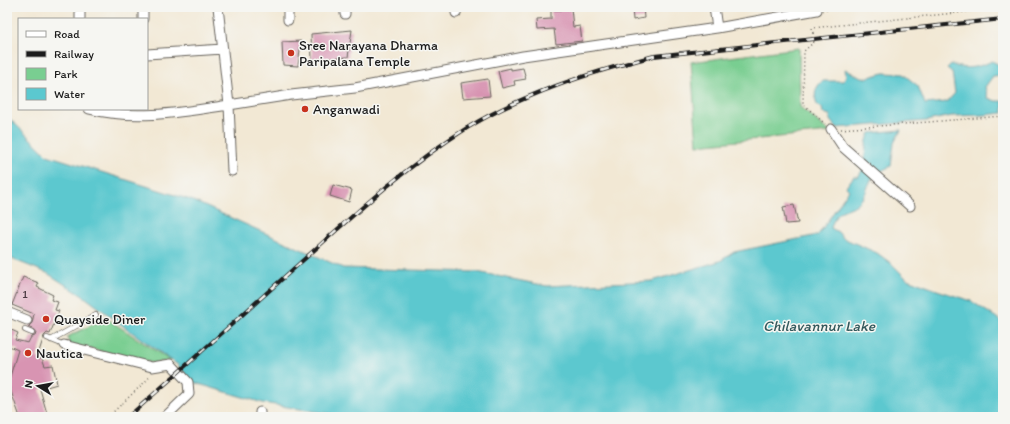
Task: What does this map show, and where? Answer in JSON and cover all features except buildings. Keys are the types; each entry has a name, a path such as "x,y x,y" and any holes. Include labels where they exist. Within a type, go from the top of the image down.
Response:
{"street":[{"path":"80,7 80,18"},
{"path":"143,7 143,18"},
{"path":"218,7 229,105 232,171"},
{"path":"288,7 288,20"},
{"path":"714,7 717,28"},
{"path":"93,110 105,113 161,115 291,95 355,88 524,56 717,28 817,10"},
{"path":"148,54 223,49"},
{"path":"831,130 843,147 910,206"},
{"path":"7,312 27,320"},
{"path":"64,345 152,368 171,364 188,382 189,394 165,417"}],"lane":[{"path":"64,345 49,339 96,315"},
{"path":"25,330 32,333"}],"path":[{"path":"817,10 850,7"},
{"path":"1003,8 812,28 814,42 804,52 803,104 831,130 1003,116"},
{"path":"108,417 161,366"}],"green space":[{"path":"799,48 800,107 830,132 697,145 691,62"},
{"path":"106,318 171,361 152,363 69,344 67,337"}],"water":[{"path":"992,61 1003,67 1003,75 993,76 985,87 988,98 996,101 1003,101 1003,113 952,116 926,121 836,128 830,120 830,115 823,113 822,108 817,105 816,102 816,89 820,83 823,81 843,81 846,76 845,69 865,78 884,73 903,74 918,86 925,104 947,102 955,93 952,72 947,68 951,64 967,68"},
{"name":"Chilavannur Lake","path":"7,116 47,155 191,200 343,268 477,272 547,286 652,281 720,261 734,252 818,235 849,190 846,187 854,176 858,177 861,172 865,161 866,144 870,133 901,130 894,143 891,166 872,178 863,198 857,204 840,212 834,220 831,228 838,232 843,238 877,253 892,264 907,279 971,301 1003,322 1003,417 349,417 263,403 192,382 178,365 86,298 47,273 7,257"}],"railway":[{"path":"128,417 380,192 444,143 467,128 512,104 558,85 654,56 1003,19"}],"place":[{"name":"Sree Narayana Dharma Paripalana Temple","path":"291,53"},
{"name":"Anganwadi","path":"305,109"},
{"name":"Quayside Diner","path":"46,319"},
{"name":"Nautica","path":"28,353"}]}
